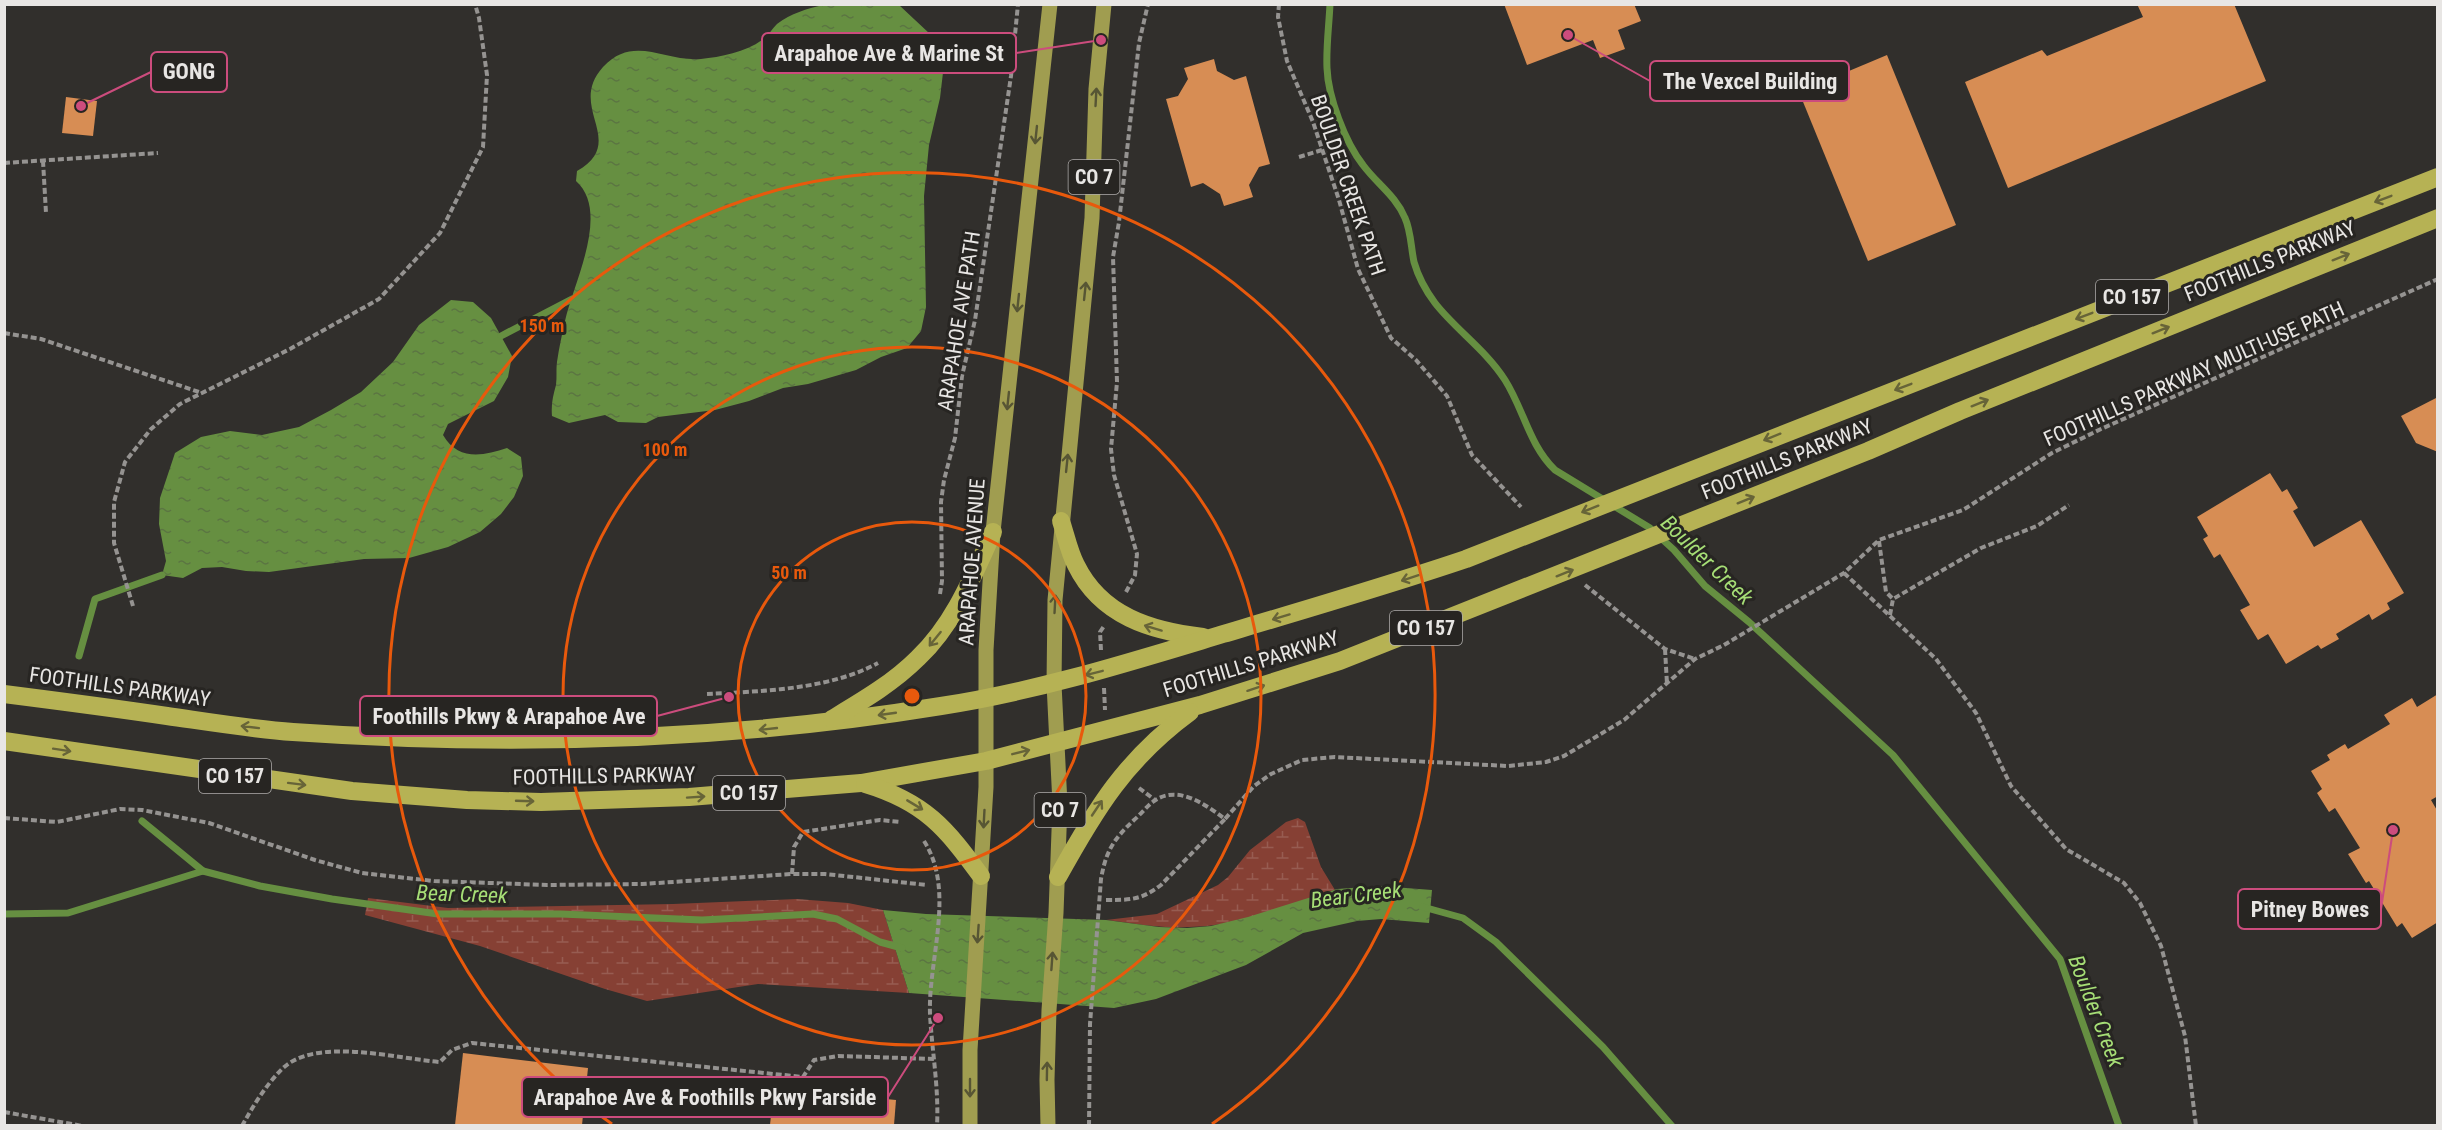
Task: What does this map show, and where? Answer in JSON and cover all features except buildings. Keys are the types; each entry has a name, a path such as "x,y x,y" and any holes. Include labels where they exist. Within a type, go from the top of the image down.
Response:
{"highway":[{"name":"FOOTHILLS PARKWAY","path":"4,694 273,730 599,740 690,736 826,723 944,706 1054,684 1119,667 1466,559 2438,177"},
{"name":"FOOTHILLS PARKWAY","path":"4,741 363,792 467,800 541,802 638,800 861,783 986,761 1200,705 1340,661 1868,451 1960,411 2438,218"},
{"path":"1061,521 1076,566 1092,590 1114,609 1126,618 1156,630 1210,638"},
{"path":"826,723 892,680 930,646 956,609 993,532"},
{"path":"1058,877 1088,822 1113,785 1153,742 1200,705"},
{"path":"861,783 894,794 929,814 950,834 981,876"}],"main road":[{"name":"ARAPAHOE AVENUE","path":"970,1125 970,1050 981,876 986,761 986,650 993,532 1050,4"},
{"name":"CO 7","path":"1048,1125 1049,1010 1058,877 1060,804 1054,684 1055,600 1092,218 1096,89 1104,4"}],"path":[{"path":"132,604 114,543 114,502 125,462 151,429 180,404 290,349 379,299 440,233 483,147 488,75 475,4"},
{"name":"ARAPAHOE AVE PATH","path":"938,600 942,581 941,502 955,438 962,376 975,320 1011,76 1018,4"},
{"path":"1114,609 1131,585 1135,575 1137,554 1114,475 1111,448 1117,382 1113,256 1119,222 1139,43 1148,4"},
{"name":"BOULDER CREEK PATH","path":"1279,4 1278,17 1287,62 1313,122 1340,200 1358,269 1391,338 1416,360 1447,396 1472,455 1521,507"},
{"path":"1299,158 1322,150"},
{"path":"4,163 158,153"},
{"path":"43,161 46,213"},
{"name":"FOOTHILLS PARKWAY MULTI-USE PATH","path":"1695,659 1724,645 1844,573 1879,540 1963,510 2052,453 2101,429 2438,279"},
{"path":"4,333 41,339 202,393"},
{"path":"1890,615 1893,599 1981,548 2037,526 2069,505"},
{"path":"1879,540 1886,592 1893,599"},
{"path":"1844,573 1936,659 1976,713 2011,786 2066,849 2124,883 2140,903 2161,946 2185,1036 2196,1125"},
{"path":"1106,900 1141,898 1152,892 1225,819 1254,786 1271,774 1302,760 1335,758 1508,766 1546,762 1583,746 1616,725 1667,685 1695,659 1665,649 1584,584"},
{"path":"1665,649 1667,685"},
{"path":"707,694 815,683 855,673 880,662"},
{"path":"1089,1125 1090,1024 1101,879 1109,848 1155,800 1168,796 1194,798 1225,819"},
{"path":"4,818 57,822 120,809 142,810 209,823 315,860 362,873 434,881 618,885 684,883 792,874 857,876 927,885"},
{"path":"792,874 794,847 803,832 880,820 907,825"},
{"path":"920,836 931,852 937,875 938,903 930,1000 938,1090 937,1125"},
{"path":"242,1125 252,1107 284,1067 318,1051 367,1053 409,1060 440,1062 452,1050 472,1043 803,1077 814,1060 838,1056 934,1059"},
{"path":"4,1112 83,1125"}],"green space":[{"path":"1298,818 1305,822 1321,867 1335,890 1263,915 1207,926 1168,927 1106,920 1157,914 1218,885 1228,877 1250,850 1286,822"},
{"path":"368,898 448,908 673,904 797,899 848,903 883,910 909,993 758,984 647,1001 480,946 365,915"}],"water":[{"path":"823,5 899,5 930,34 944,64 940,98 929,145 924,196 926,307 921,331 907,348 881,357 856,370 808,384 783,388 749,401 715,410 658,417 646,423 618,422 605,415 569,423 552,416 557,365 565,321 587,249 590,229 590,211 586,194 576,181 577,171 592,160 598,148 598,136 592,110 593,82 603,67 615,57 626,52 650,52 687,59 701,59 733,53 762,40 777,24 788,17"},
{"path":"451,300 473,302 491,318 512,356 508,377 494,401 448,424 443,435 456,449 464,453 489,453 507,448 521,457 523,476 514,497 501,514 480,532 448,547 409,558 364,559 269,572 222,567 202,568 183,578 162,575 166,561 159,524 160,498 175,453 201,437 230,431 262,435 299,427 331,410 361,392 393,362 419,325"},
{"path":"1380,886 1432,890 1429,923 1381,919 1357,921 1303,933 1246,965 1156,999 1114,1008 909,993 883,910 926,914 1106,920 1187,928 1211,926 1248,917 1337,889"}],"waterway":[{"name":"Boulder Creek","path":"1330,4 1327,68 1339,119 1356,155 1401,210 1409,228 1416,267 1432,298 1443,313 1480,349 1505,380 1539,450 1555,470 1650,528 1674,550 1705,586 1749,622 1893,755 2060,959 2119,1126"},
{"path":"501,336 572,299"},
{"path":"79,656 95,599 162,575"},
{"path":"142,821 203,871"},
{"name":"Bear Creek","path":"4,914 68,913 203,871 260,886 438,914 561,914 702,920 813,914 837,919 880,942 902,948"},
{"name":"Bear Creek","path":"1423,907 1463,918 1496,942 1603,1047 1672,1126"}],"place":[{"name":"The Vexcel Building","path":"1568,35"},
{"name":"Arapahoe Ave & Marine St","path":"1101,40"},
{"name":"GONG","path":"81,106"},
{"name":"Foothills Pkwy & Arapahoe Ave","path":"729,697"},
{"name":"Pitney Bowes","path":"2393,830"},
{"name":"Arapahoe Ave & Foothills Pkwy Farside","path":"938,1018"}]}
